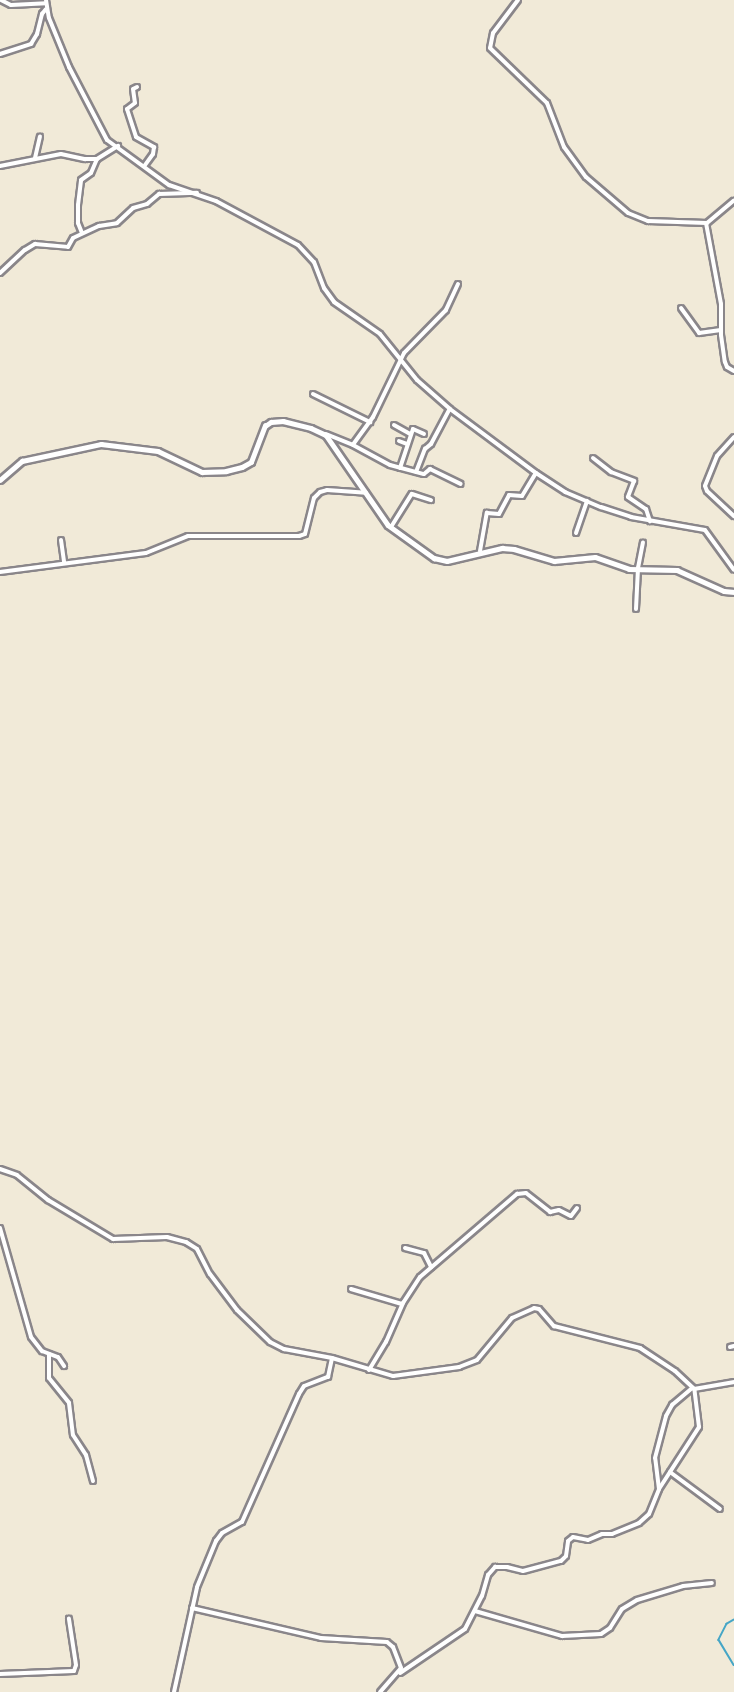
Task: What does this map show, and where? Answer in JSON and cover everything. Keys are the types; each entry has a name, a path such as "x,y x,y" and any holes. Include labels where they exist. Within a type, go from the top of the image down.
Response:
{"street":[{"path":"1,0 10,5 46,1 46,9 69,67 103,134 169,185 197,193 298,245 314,262 324,288 334,302 380,334 401,362 450,409 565,492 650,521 705,530 734,570"},
{"path":"518,0 493,33 490,48 547,103 564,147 585,177 628,213 643,219 706,223 713,221 734,200"},
{"path":"0,54 31,44 37,34 40,17 46,9"},
{"path":"137,87 133,89 135,103 127,109 136,137 152,145 154,150 145,165"},
{"path":"35,158 39,137"},
{"path":"0,166 61,154 97,159 118,146"},
{"path":"82,233 78,223 81,180 91,173 97,159"},
{"path":"0,273 35,244 68,248 73,238 99,226 117,223 133,208 147,204 159,194 197,193"},
{"path":"706,223 721,304 725,362 727,367 734,371"},
{"path":"353,445 370,422 404,353 446,309 458,284"},
{"path":"681,308 699,333 721,330"},
{"path":"313,394 370,422"},
{"path":"416,472 425,449 431,444 450,409"},
{"path":"0,480 22,461 101,444 158,451 202,472 225,471 251,462 265,426 271,422 283,421 318,431 353,445 380,461 424,474 430,469 461,484"},
{"path":"394,424 410,434"},
{"path":"400,468 410,434 416,428 424,434"},
{"path":"318,431 329,439 391,527 426,554 441,561 480,551 514,549 561,561 595,557 623,568 677,570 724,591 734,591"},
{"path":"734,437 717,456 706,489 734,516"},
{"path":"399,441 407,444"},
{"path":"593,458 611,472 634,481 628,497 646,509 650,521"},
{"path":"480,551 487,513 499,514 509,495 522,496 536,472"},
{"path":"0,572 146,553 188,536 303,535 314,498 320,492 327,490 366,493"},
{"path":"391,527 412,494 431,500"},
{"path":"576,533 587,501"},
{"path":"61,540 64,562"},
{"path":"636,609 638,568 643,542"},
{"path":"0,1169 16,1175 48,1200 113,1239 167,1238 192,1245 201,1254 210,1274 237,1310 270,1342 284,1349 332,1358 396,1377 431,1373 467,1365 477,1360 512,1318 534,1308 539,1309 554,1326 640,1348 675,1371 693,1388 699,1426 659,1489 651,1511 639,1522 612,1534 602,1534 589,1540 573,1537 568,1541 566,1556 561,1561 523,1571 495,1567 488,1575 475,1611 465,1629 400,1673 380,1692"},
{"path":"369,1370 386,1342 402,1304 415,1283 517,1194 526,1193 550,1212 558,1210 571,1216 577,1208"},
{"path":"0,1228 31,1337 35,1345 58,1357 64,1366"},
{"path":"405,1248 425,1254 431,1267"},
{"path":"351,1289 402,1304"},
{"path":"49,1354 49,1378 69,1403 73,1435 86,1455 93,1481"},
{"path":"174,1692 192,1608 204,1569 217,1538 242,1522 299,1394 304,1386 327,1377 332,1358"},
{"path":"659,1489 655,1458 666,1416 672,1405 693,1388 734,1382"},
{"path":"670,1472 720,1509"},
{"path":"475,1611 562,1636 601,1634 610,1628 622,1609 637,1600 683,1586 712,1582"},
{"path":"192,1608 321,1638 387,1642 393,1647 399,1662 400,1673"},
{"path":"0,1674 74,1671 76,1665 69,1619"}],"waterway":[{"path":"734,1620 727,1624 719,1640 734,1665"}]}
